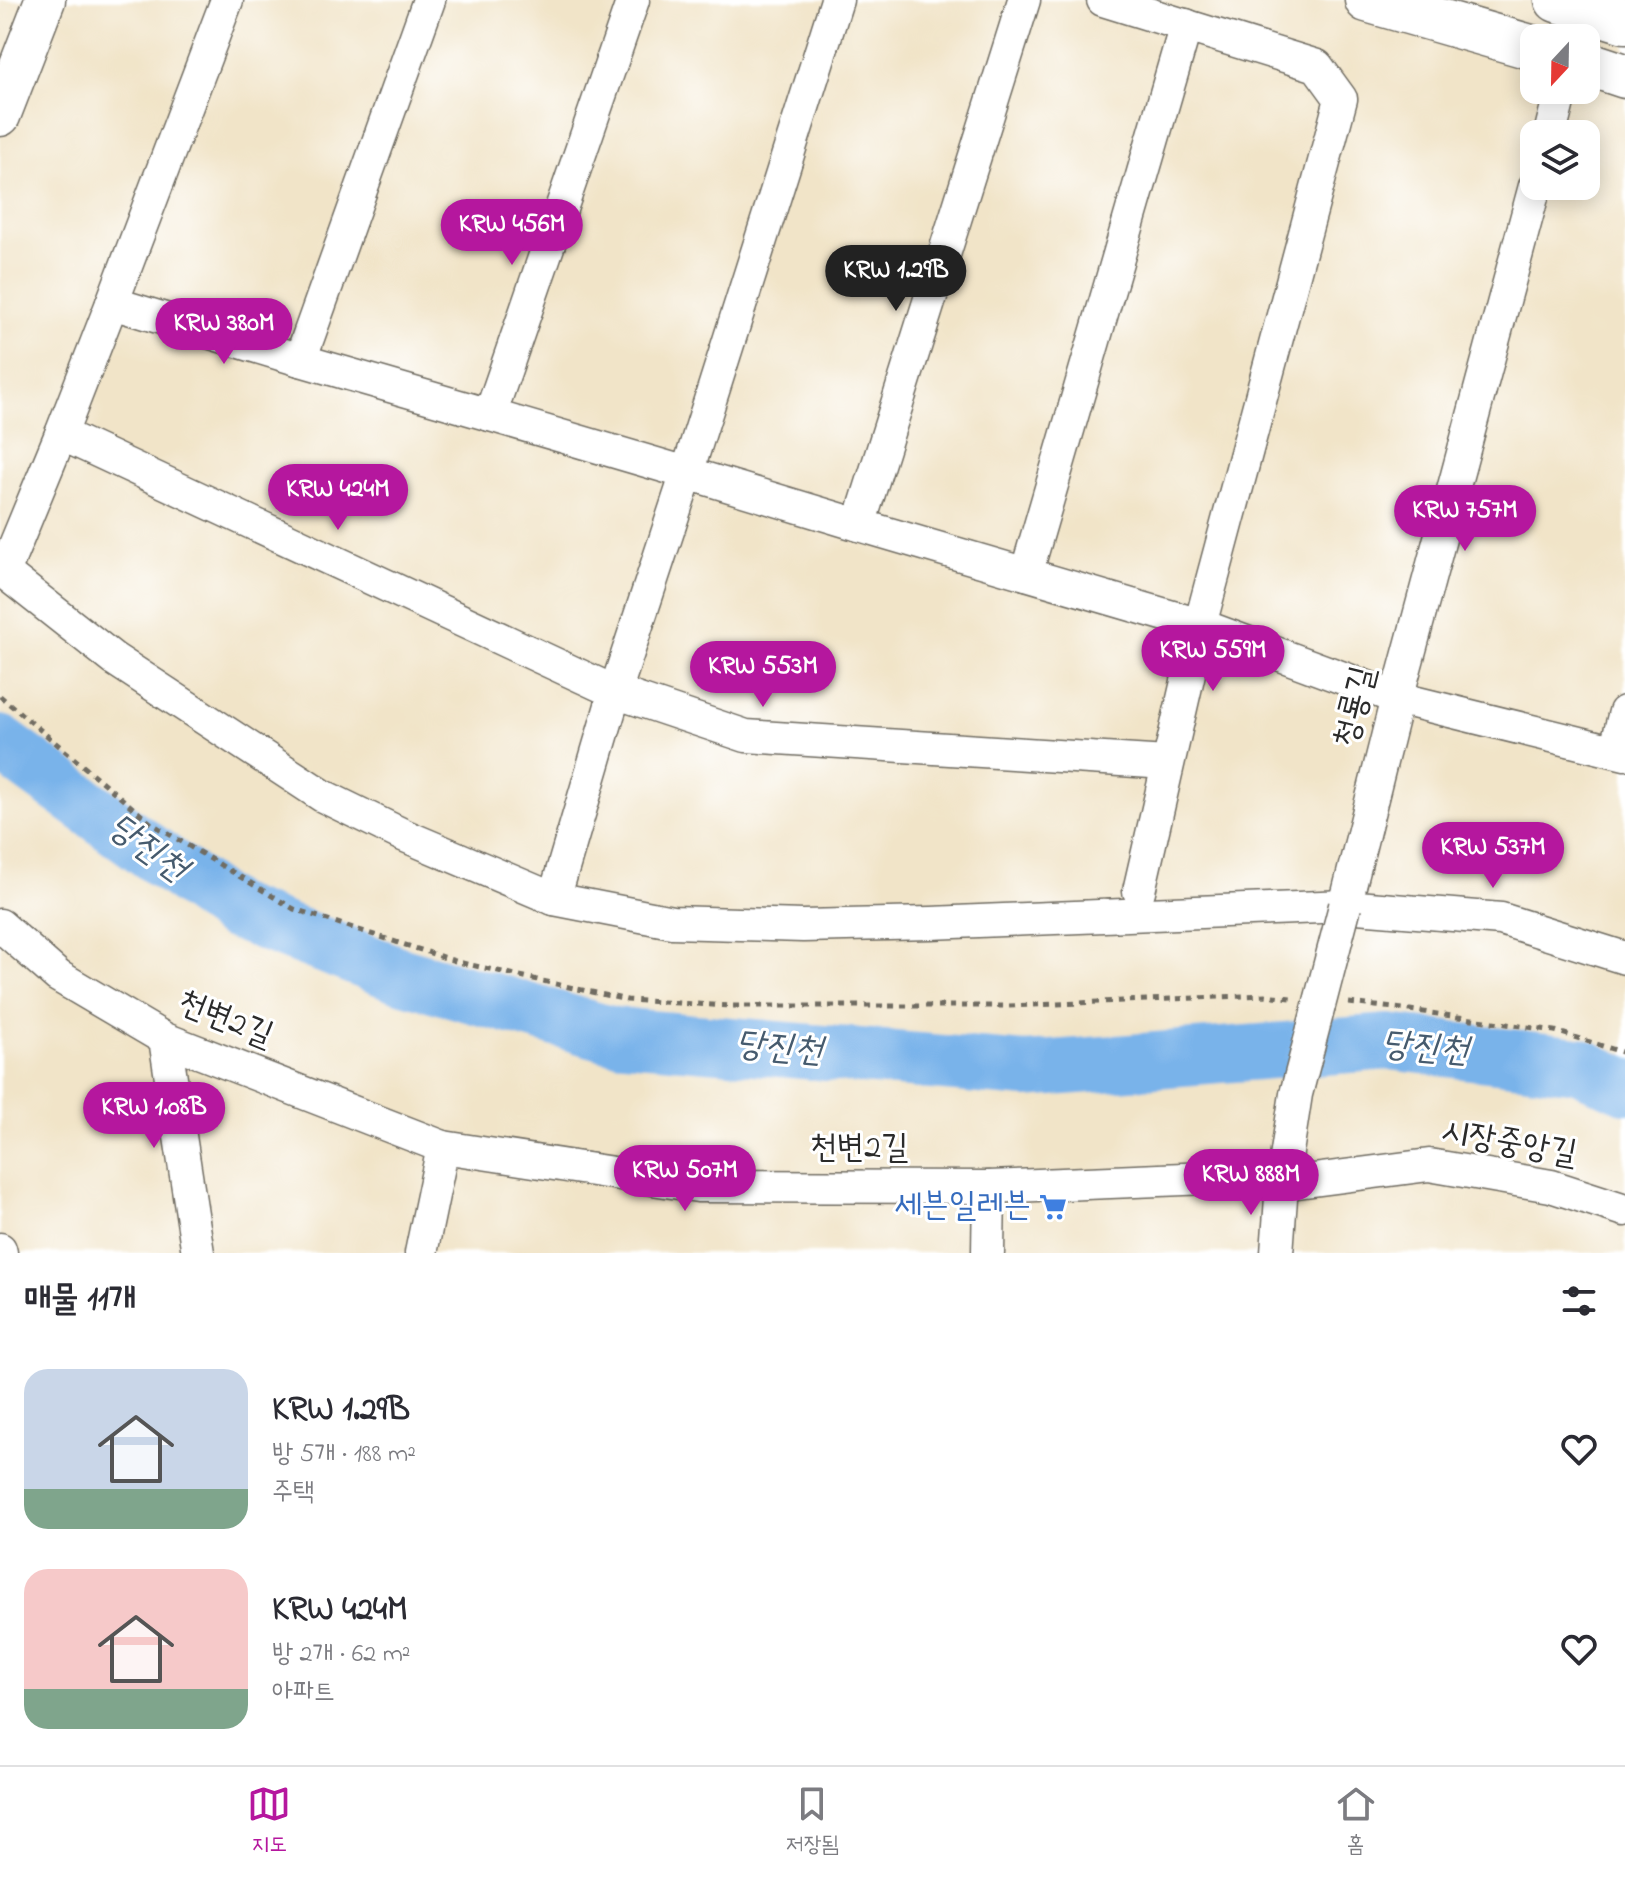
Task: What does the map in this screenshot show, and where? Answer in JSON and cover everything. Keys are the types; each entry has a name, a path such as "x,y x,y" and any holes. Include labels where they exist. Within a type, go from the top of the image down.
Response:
{"main road":[{"path":"1367,0 1520,44"},
{"path":"1576,12 1625,21"},
{"path":"1600,68 1625,76"}],"street":[{"path":"0,116 45,0"},
{"path":"227,0 61,434 2,571 114,659 323,796 403,835 554,899 672,922 803,926 1345,906 1501,919 1625,958"},
{"path":"300,360 429,0"},
{"path":"490,415 633,0"},
{"path":"554,899 615,692 837,0"},
{"path":"859,525 1024,0"},
{"path":"1103,0 1317,66 1341,99 1200,625 1139,891"},
{"path":"1026,574 1186,25"},
{"name":"청룡길","path":"1277,1253 1282,1184 1296,1094 1397,698 1531,200"},
{"path":"112,303 1200,625 1397,698 1620,753 1625,712"},
{"path":"61,434 615,692 746,736 1167,763"},
{"name":"천변2길","path":"0,925 58,976 165,1039 443,1147 698,1186 989,1187 1208,1178 1282,1184"},
{"path":"165,1039 198,1253"},
{"path":"421,1253 443,1147"},
{"name":"시장중앙길","path":"1282,1184 1429,1165 1551,1186 1625,1210"},
{"path":"988,1253 989,1187"}],"waterway":[{"name":"당진천","path":"0,743 231,910 398,974 613,1035 1026,1070 1389,1042 1578,1065 1625,1086"}],"place":[{"name":"세븐일레븐","path":"1053,1207"}]}
